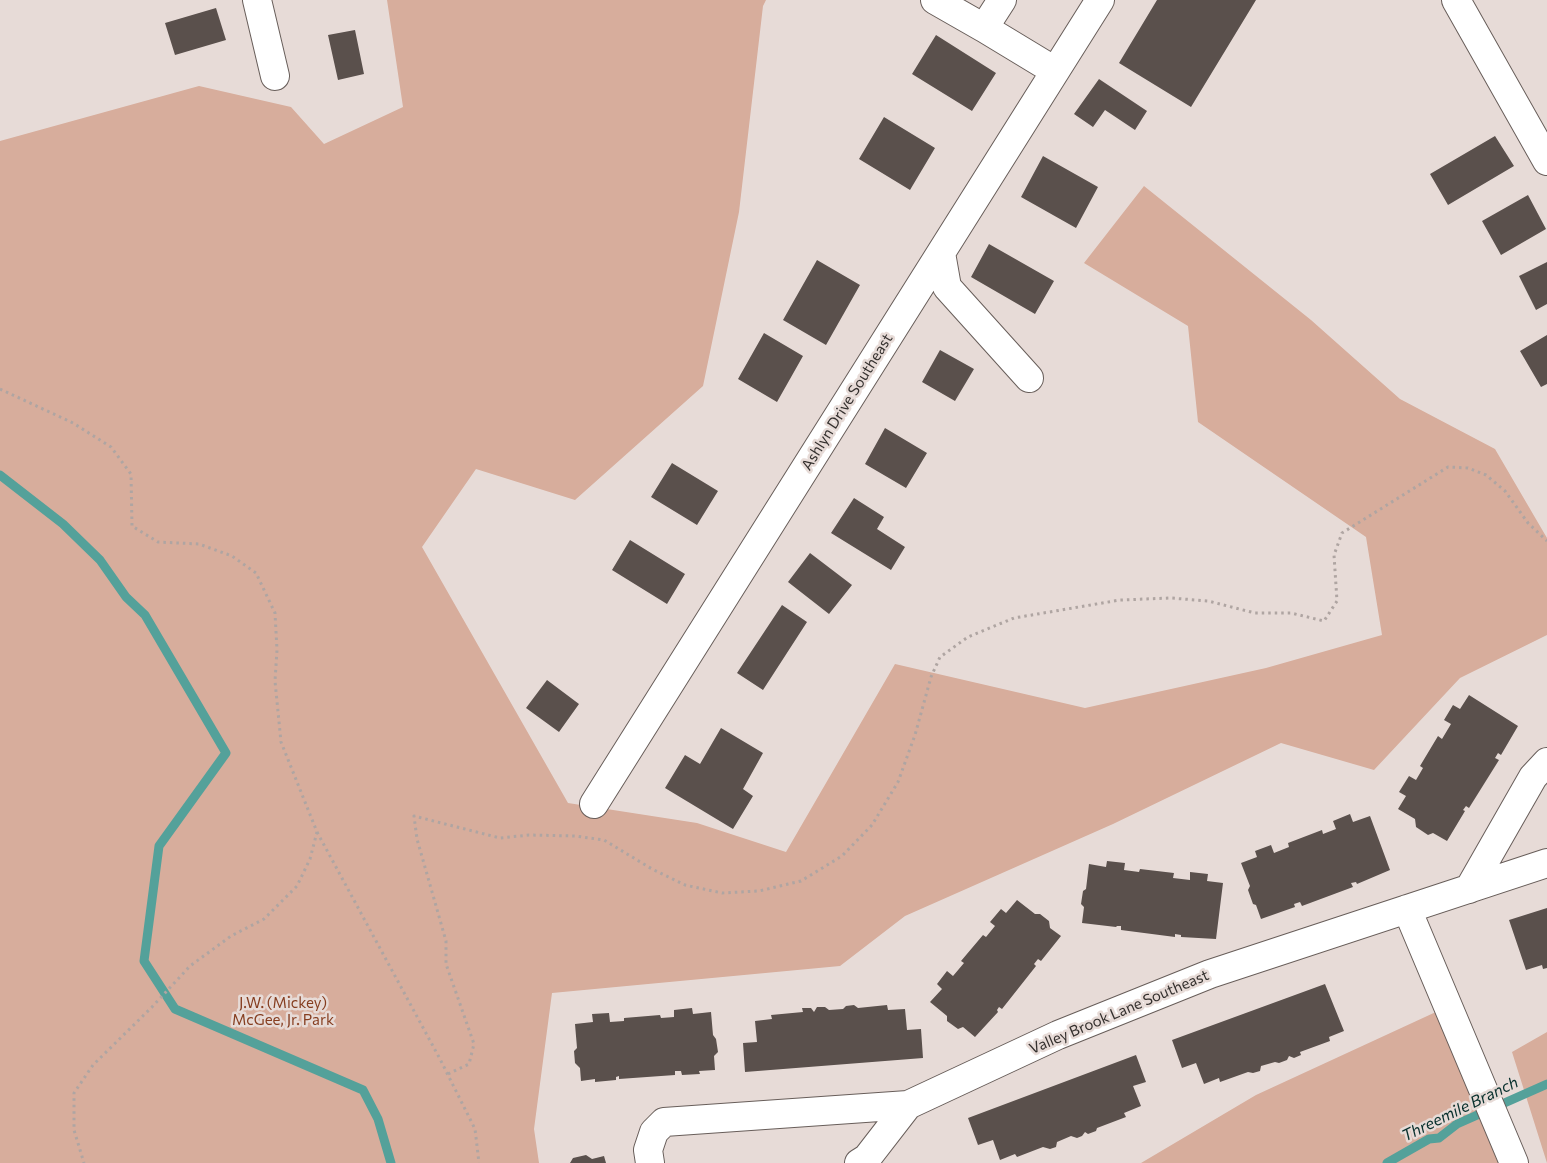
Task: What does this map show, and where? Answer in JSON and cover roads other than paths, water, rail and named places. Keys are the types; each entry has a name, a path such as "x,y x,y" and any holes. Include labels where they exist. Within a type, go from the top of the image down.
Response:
{"street":[{"path":"257,0 275,76"},
{"path":"935,0 1055,71"},
{"path":"984,28 1002,0"},
{"name":"Ashlyn Drive Southeast","path":"594,804 1100,0"},
{"path":"1456,0 1547,161"},
{"path":"941,253 947,287 1029,378"},
{"path":"1469,889 1533,777 1547,762"},
{"name":"Valley Brook Lane Southeast","path":"859,1163 867,1158 908,1105 1058,1036 1210,974 1547,864"},
{"path":"1407,909 1514,1163"},
{"path":"650,1163 648,1150 654,1132 664,1122 908,1105"}],"waterway":[{"path":"0,475 63,524 100,560 126,597 145,615 226,753 159,846 144,961 175,1009 363,1090 378,1119 391,1163"},
{"name":"Threemile Branch","path":"1387,1163 1429,1139 1439,1138 1457,1124 1547,1084"}],"park label":[{"name":"J.W. (Mickey) McGee, Jr. Park","path":"283,1012"}]}
